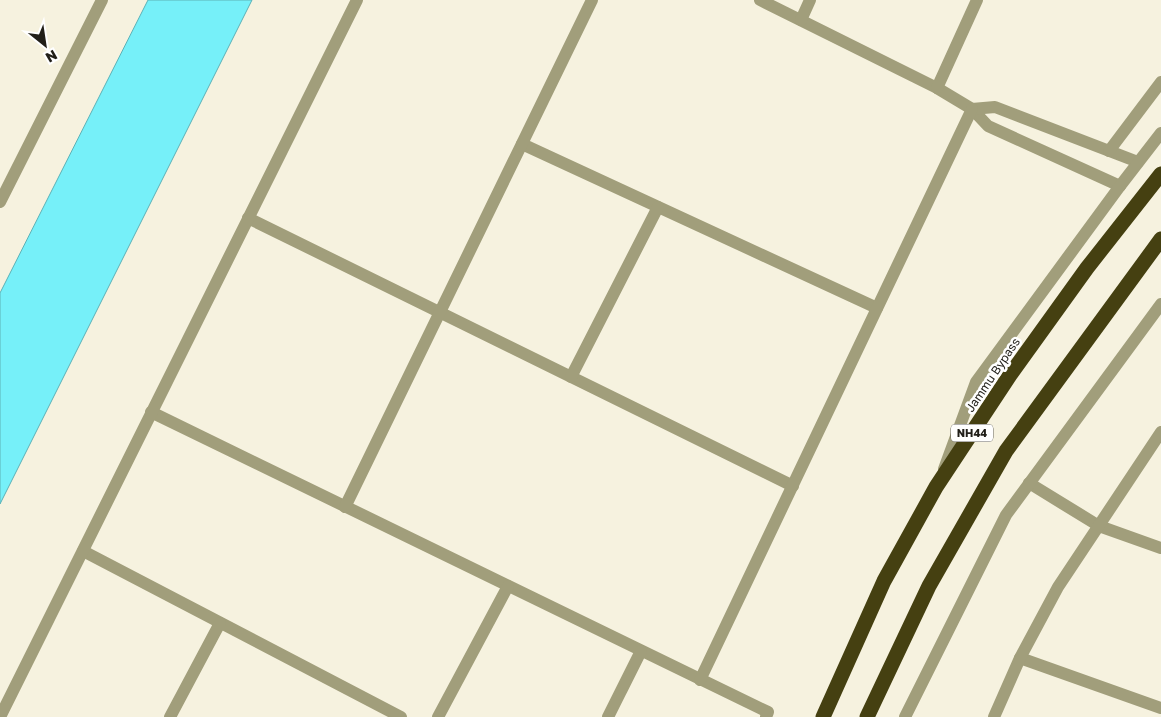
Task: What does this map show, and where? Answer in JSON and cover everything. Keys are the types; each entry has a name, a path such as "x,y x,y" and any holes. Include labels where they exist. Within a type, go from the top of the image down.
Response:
{"highway":[{"name":"Jammu Bypass","path":"823,716 884,581 936,487 1010,374 1087,268 1161,174"},
{"name":"NH44","path":"867,717 929,586 1006,451 1161,239"}],"street":[{"path":"0,202 102,0"},
{"path":"0,717 357,0"},
{"path":"345,507 592,0"},
{"path":"760,0 937,88 972,109 988,126 1120,186"},
{"path":"801,20 810,0"},
{"path":"937,88 977,0"},
{"path":"1109,151 1161,82"},
{"path":"972,109 995,107 1138,162"},
{"path":"700,680 972,109"},
{"path":"936,487 976,382 1120,186 1161,134"},
{"path":"522,144 877,308"},
{"path":"571,377 658,207"},
{"path":"248,218 793,486"},
{"path":"905,717 1006,515 1161,304"},
{"path":"151,412 768,712 766,717"},
{"path":"994,717 1020,658 1058,587 1161,432"},
{"path":"1029,483 1099,526 1161,548"},
{"path":"83,550 401,717"},
{"path":"438,717 508,586"},
{"path":"170,717 220,623"},
{"path":"608,717 641,651"},
{"path":"1020,658 1161,708"}],"water":[{"path":"148,0 252,0 0,504 0,293"}]}
